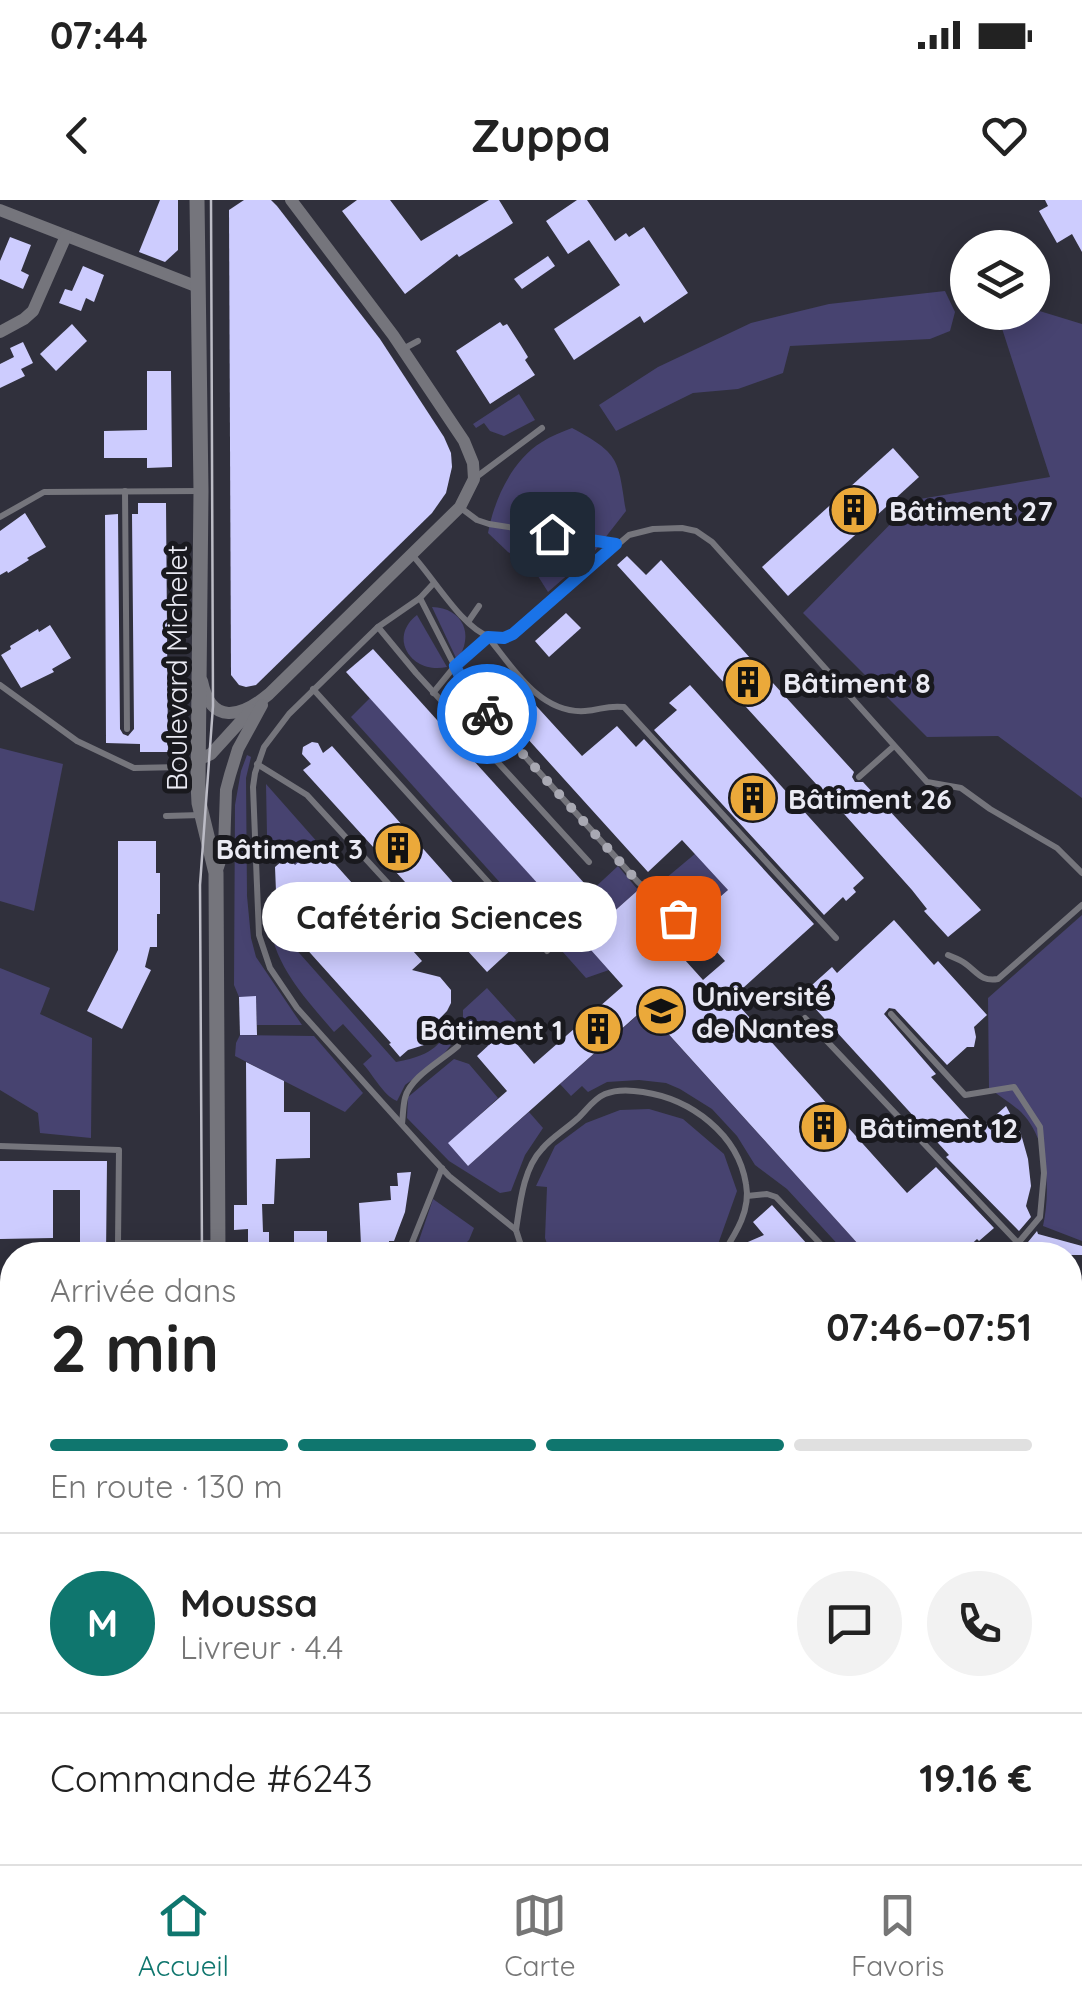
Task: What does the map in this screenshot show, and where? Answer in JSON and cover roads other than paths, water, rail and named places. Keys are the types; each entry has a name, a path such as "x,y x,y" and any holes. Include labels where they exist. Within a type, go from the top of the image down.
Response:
{"street":[{"name":"Boulevard Michelet","path":"197,200 202,491 198,760 202,815 216,873 218,1242"},
{"path":"198,760 211,754 253,708 460,507 474,479 468,450 444,420 403,349 292,200"},
{"path":"0,210 198,287"},
{"path":"0,332 32,311 66,236"},
{"path":"200,671 205,694 216,709 230,714 253,708"},
{"path":"216,873 224,850 226,790 233,763 252,720 269,694"}],"lane":[{"path":"403,349 418,341"},
{"path":"474,479 542,428"},
{"path":"125,491 127,729"},
{"path":"0,517 44,492 202,491"},
{"path":"460,507 489,524 616,544"},
{"path":"434,693 455,666 488,637 513,634 629,535 682,528 704,535 926,782 961,788 1057,848 1082,873"},
{"path":"412,554 427,570 433,584 468,622 488,637 540,697 555,707 588,711 624,707 836,938"},
{"path":"433,584 420,598 378,627 313,689 264,747 254,787 259,934 266,960 297,1008 442,1168 516,1230"},
{"path":"420,598 469,694 638,882 678,918"},
{"path":"468,622 479,606"},
{"path":"378,627 589,862"},
{"path":"0,685 77,741 134,768 181,767 198,760"},
{"path":"313,689 547,951"},
{"path":"858,777 894,746"},
{"path":"258,764 307,795 418,916"},
{"path":"822,810 832,801"},
{"path":"166,816 202,815"},
{"path":"948,955 966,964 980,978 998,978 1082,906"},
{"path":"891,1014 964,1095 1014,1087 1040,1126 1044,1173 1040,1217 1019,1242"},
{"path":"805,1018 1017,1242"},
{"path":"402,1125 406,1094 419,1075 458,1046"},
{"path":"520,1242 516,1230 523,1192 541,1150 596,1099 628,1090 661,1095 682,1104 722,1133 737,1157 747,1196 744,1217 730,1242"},
{"path":"0,1146 119,1150 118,1242"},
{"path":"412,1242 442,1168"},
{"path":"747,1196 776,1197 819,1242"}],"tram line":[{"path":"202,1242 200,885 213,706 211,200"}],"place":[{"name":"Bâtiment 27","path":"854,510"},
{"name":"Bâtiment 8","path":"748,682"},
{"name":"Bâtiment 26","path":"753,798"},
{"name":"Bâtiment 3","path":"398,848"},
{"name":"Cafétéria Sciences","path":"678,918"},
{"name":"Université de Nantes","path":"661,1011"},
{"name":"Bâtiment 1","path":"598,1029"},
{"name":"Bâtiment 12","path":"824,1127"}]}
